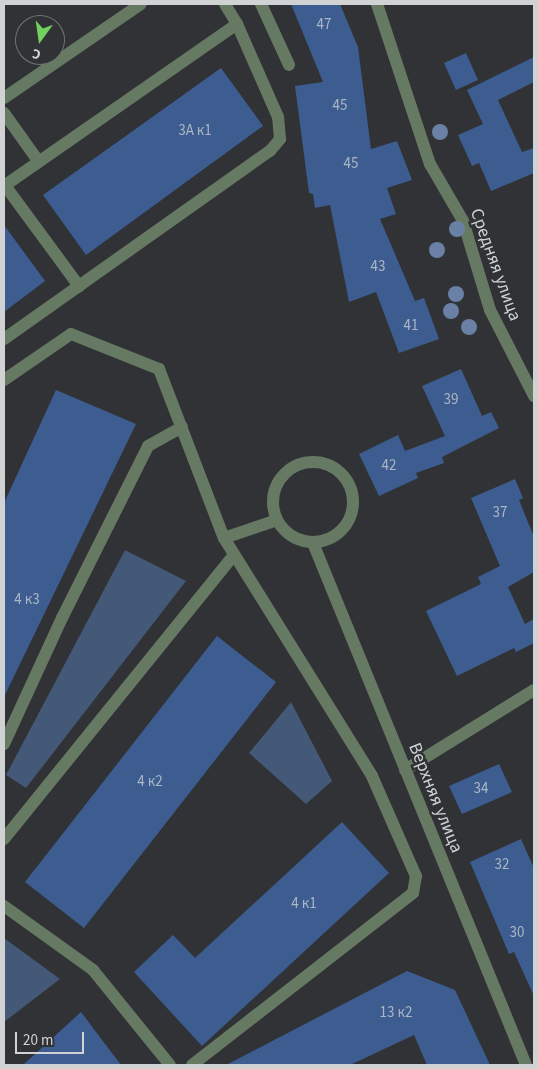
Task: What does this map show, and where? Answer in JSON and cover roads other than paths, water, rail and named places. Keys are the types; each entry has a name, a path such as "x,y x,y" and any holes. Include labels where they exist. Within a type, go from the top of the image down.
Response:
{"street":[{"path":"4,98 141,4"},
{"path":"4,339 270,151 280,139 278,117 237,24 226,4"},
{"path":"261,4 289,65"},
{"name":"Средняя улица","path":"377,4 430,164 464,221 490,310 534,396"},
{"path":"79,286 4,185 237,24"},
{"path":"4,113 39,162"},
{"path":"4,380 70,334 158,369 224,538 372,776 416,876 413,893 192,1065"},
{"path":"4,744 62,618 148,446 182,427"},
{"path":"315,462 340,472 348,482 353,496 348,523 339,534 313,543 288,534 277,520 272,501 275,488 290,469 315,462"},
{"path":"224,538 277,520"},
{"name":"Верхняя улица","path":"313,543 526,1065"},
{"path":"4,839 234,555"},
{"path":"405,770 534,690"},
{"path":"4,906 93,970 170,1065"}]}
